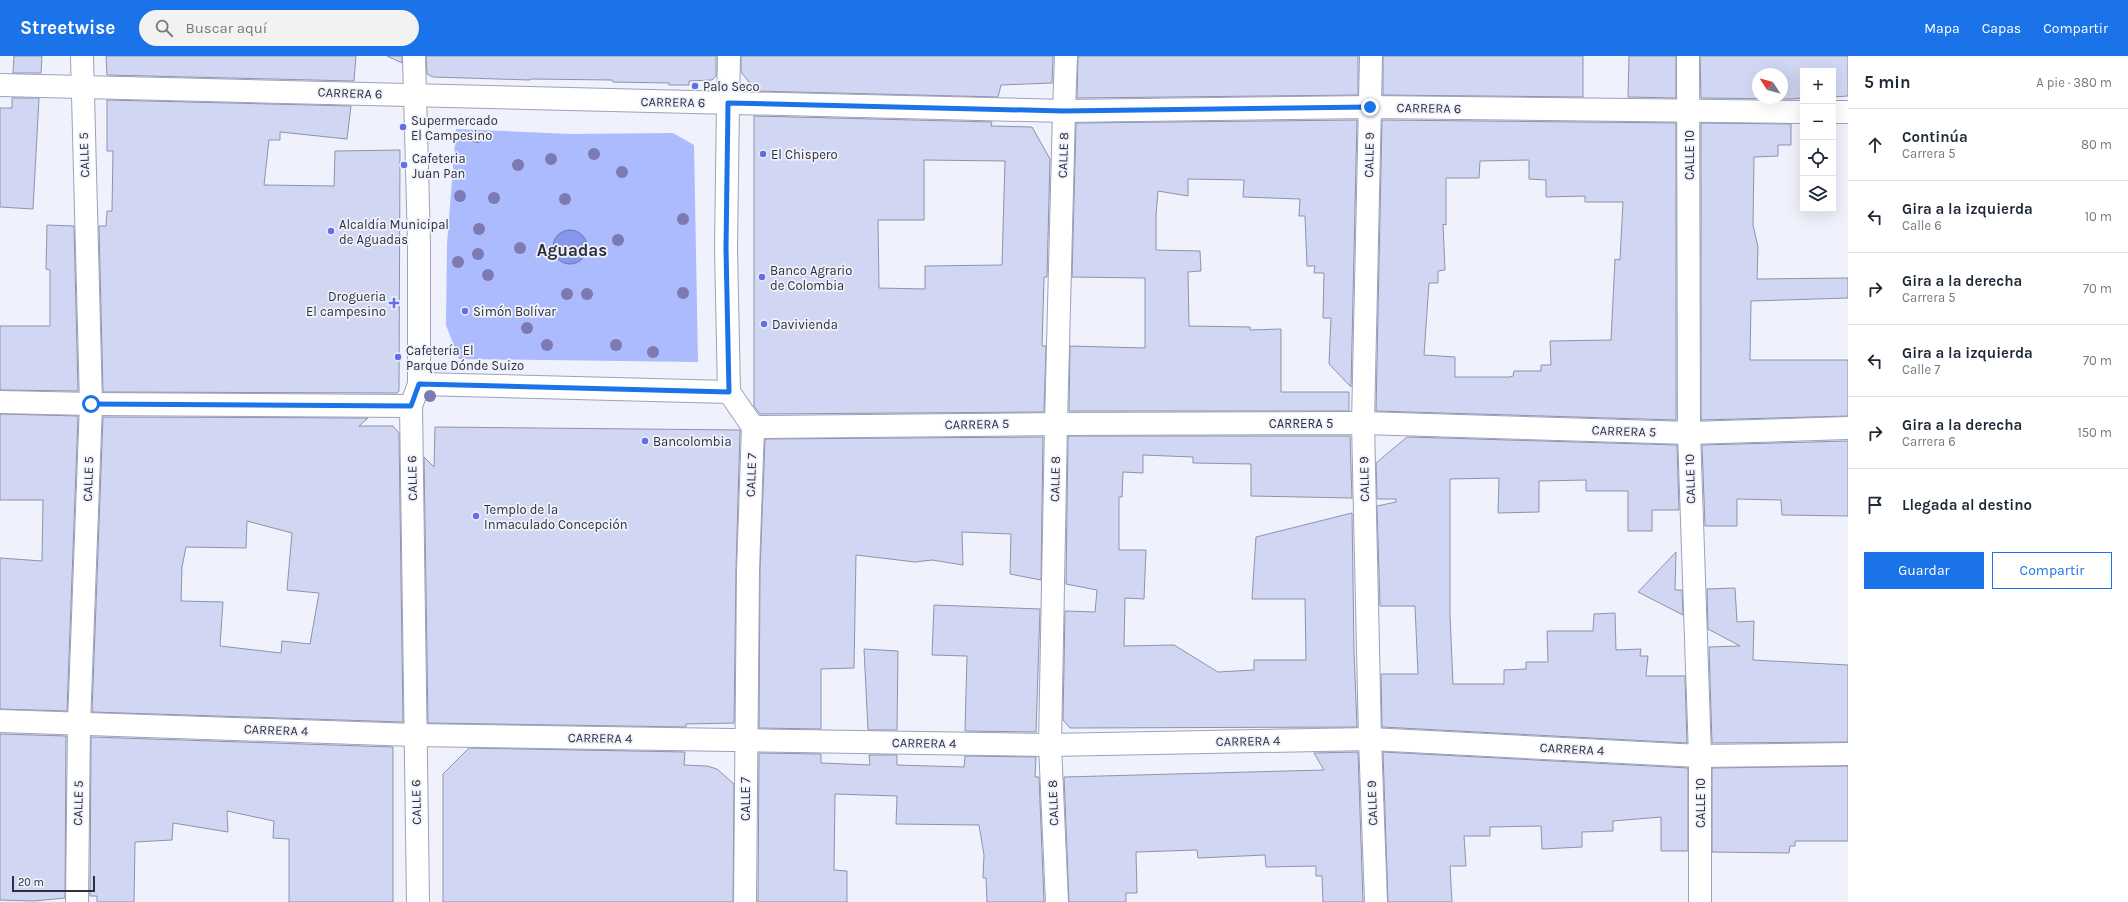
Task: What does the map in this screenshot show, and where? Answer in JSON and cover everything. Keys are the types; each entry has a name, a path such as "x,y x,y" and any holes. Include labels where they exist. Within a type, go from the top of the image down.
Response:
{"street":[{"name":"CALLE 5","path":"77,902 79,724 91,404 82,56"},
{"name":"CALLE 6","path":"414,56 419,244 419,384 411,406 418,902"},
{"path":"729,56 726,248 729,392 753,426"},
{"name":"CALLE 8","path":"1057,902 1050,745 1056,424 1066,56"},
{"name":"CALLE 9","path":"1371,56 1363,423 1370,739 1376,902"},
{"name":"CALLE 10","path":"1688,56 1689,433 1700,756 1700,902"},
{"name":"CARRERA 6","path":"0,85 1064,111 1370,107 1800,112"},
{"path":"1836,112 1848,112"},
{"path":"419,384 729,392"},
{"path":"0,402 411,406"},
{"name":"CARRERA 5","path":"753,426 1363,423 1689,433 1848,428"},
{"name":"CALLE 7","path":"745,902 748,570 753,426"},
{"name":"CARRERA 4","path":"0,721 415,735 746,741 1050,745 1370,739 1700,756 1848,754"}],"shaded area":[{"path":"456,129 570,134 673,133 694,145 698,362 459,359 446,325 447,244"},
{"path":"567,230 573,230 582,235 586,241 586,253 582,259 573,264 567,264 558,259 553,250 553,244 558,235"}],"building":[{"path":"14,56 42,56 41,73 13,73"},
{"path":"106,56 356,56 354,81 107,75"},
{"path":"387,56 402,56 402,63"},
{"path":"426,56 716,56 716,76 712,80 689,81 689,85 669,85 669,83 613,82 612,80 530,80 433,77 427,74"},
{"path":"741,56 1053,56 1052,83 1001,85 998,97 754,91 754,88 741,72"},
{"path":"1078,56 1358,56 1358,95 1077,98"},
{"path":"1383,56 1583,56 1583,97 1383,95"},
{"path":"1629,56 1676,56 1676,98 1628,97"},
{"path":"1700,56 1848,56 1848,96 1836,97 1836,68 1800,68 1800,98 1791,99 1788,99 1788,68 1752,68 1752,99 1701,98"},
{"path":"12,98 39,98 33,209 0,207 0,108 12,108"},
{"path":"107,100 351,106 347,139 280,132 280,140 269,140 264,185 334,186 335,151 400,150 399,391 397,393 103,392 99,226 106,226 107,211 112,211 113,151 107,151"},
{"path":"754,116 992,122 991,126 1032,127 1050,159 1047,277 1044,277 1042,346 1046,346 1044,412 760,414 754,406","holes":["924,160 1005,161 1002,265 925,266 925,289 879,288 878,220 924,220"]},
{"path":"1357,120 1351,387 1329,364 1331,318 1323,318 1324,273 1314,273 1315,266 1307,266 1305,216 1299,216 1300,199 1243,197 1244,180 1188,179 1188,196 1158,191 1156,215 1156,250 1200,251 1201,271 1188,272 1189,326 1250,327 1250,330 1281,329 1281,392 1349,392 1349,411 1069,411 1070,346 1145,348 1145,278 1072,277 1076,123"},
{"path":"1382,120 1676,123 1676,420 1376,411","holes":["1529,160 1529,179 1546,180 1546,197 1585,196 1585,202 1623,202 1620,260 1615,259 1611,340 1550,341 1551,365 1541,365 1541,371 1514,371 1513,376 1510,377 1455,377 1455,357 1424,355 1429,283 1438,283 1438,271 1445,270 1443,224 1446,225 1446,178 1479,178 1480,161"]},
{"path":"1701,123 1791,124 1791,145 1778,145 1778,156 1754,157 1753,225 1758,247 1757,279 1848,278 1848,298 1751,301 1750,360 1848,360 1848,416 1701,420"},
{"path":"47,225 74,226 78,391 0,390 0,326 50,326 50,270 46,269"},
{"path":"0,414 78,416 67,711 0,709 0,558 42,561 43,500 0,500"},
{"path":"103,417 368,418 359,426 393,426 399,433 403,722 92,712","holes":["247,521 292,533 287,590 319,593 310,644 282,641 281,653 220,646 223,602 181,601 182,567 186,547 246,548"]},
{"path":"435,427 740,430 734,723 686,724 686,727 428,723 424,457 434,467"},
{"path":"1068,436 1350,436 1352,498 1251,496 1251,464 1193,463 1193,457 1143,455 1143,473 1123,472 1122,497 1119,497 1119,550 1146,550 1144,599 1125,598 1124,646 1174,645 1218,672 1254,670 1254,660 1306,660 1305,599 1252,599 1256,537 1352,513 1354,651 1357,727 1070,728 1063,720 1065,611 1095,612 1097,590 1066,584"},
{"path":"1043,437 1041,580 1010,574 1011,534 962,532 963,565 932,560 915,562 856,555 854,668 821,669 821,729 759,728 760,570 765,439"},
{"path":"1407,437 1677,445 1679,510 1652,510 1652,531 1628,531 1628,491 1586,491 1586,480 1539,481 1539,512 1498,513 1499,478 1450,479 1450,616 1453,684 1504,684 1504,670 1526,669 1526,662 1548,662 1547,631 1593,631 1594,614 1615,613 1616,650 1641,649 1640,656 1648,656 1646,676 1685,676 1687,743 1382,727 1381,674 1418,674 1415,606 1380,606 1377,506 1396,502 1396,499 1377,499 1376,463"},
{"path":"1848,441 1848,516 1782,515 1781,500 1737,499 1737,526 1705,526 1702,445"},
{"path":"1676,552 1675,590 1682,590 1683,615 1638,592"},
{"path":"1735,588 1737,622 1754,621 1753,660 1848,665 1848,742 1712,743 1709,647 1740,646 1708,629 1707,589"},
{"path":"934,605 1040,609 1036,732 965,731 967,656 932,655"},
{"path":"864,649 898,651 897,730 868,730"},
{"path":"0,734 66,736 65,898 34,901 0,900"},
{"path":"91,737 393,747 393,902 289,902 289,839 273,838 274,821 227,811 228,832 173,823 172,840 135,842 134,902 97,902 97,896 90,896"},
{"path":"469,748 685,752 684,765 707,766 717,769 734,784 733,902 443,902 443,774"},
{"path":"1358,752 1363,902 1323,902 1322,876 1316,876 1316,866 1266,867 1265,855 1198,858 1197,850 1136,852 1137,893 1126,893 1126,902 1069,902 1064,777 1324,770 1314,753"},
{"path":"1383,752 1688,768 1688,851 1661,851 1661,817 1613,821 1613,831 1582,832 1582,847 1542,849 1541,826 1490,827 1490,836 1464,836 1466,866 1450,866 1452,902 1388,902"},
{"path":"759,753 821,754 821,763 870,765 869,755 897,755 897,765 964,767 965,756 1036,757 1035,777 1039,777 1044,902 987,902 986,878 983,878 984,855 979,825 896,824 897,796 835,794 834,870 847,871 847,902 758,902"},
{"path":"1848,766 1848,841 1795,841 1795,846 1790,846 1789,853 1712,852 1712,768"}],"place":[{"name":"Palo Seco","path":"695,86"},
{"name":"Supermercado El Campesino","path":"403,127"},
{"name":"El Chispero","path":"763,154"},
{"name":"Cafeteria Juan Pan","path":"404,165"},
{"name":"Alcaldía Municipal de Aguadas","path":"331,231"},
{"name":"Banco Agrario de Colombia","path":"762,277"},
{"name":"Drogueria El campesino","path":"394,303"},
{"name":"Simón Bolívar","path":"465,311"},
{"name":"Davivienda","path":"764,324"},
{"name":"Cafetería El Parque Dónde Suizo","path":"398,357"},
{"name":"Bancolombia","path":"645,441"},
{"name":"Templo de la Inmaculado Concepción","path":"476,516"}],"district":[{"name":"Aguadas","path":"572,250"}],"route":[{"path":"91,404 411,406 419,384 729,392 726,248 728,103 1064,111 1370,107"}]}
